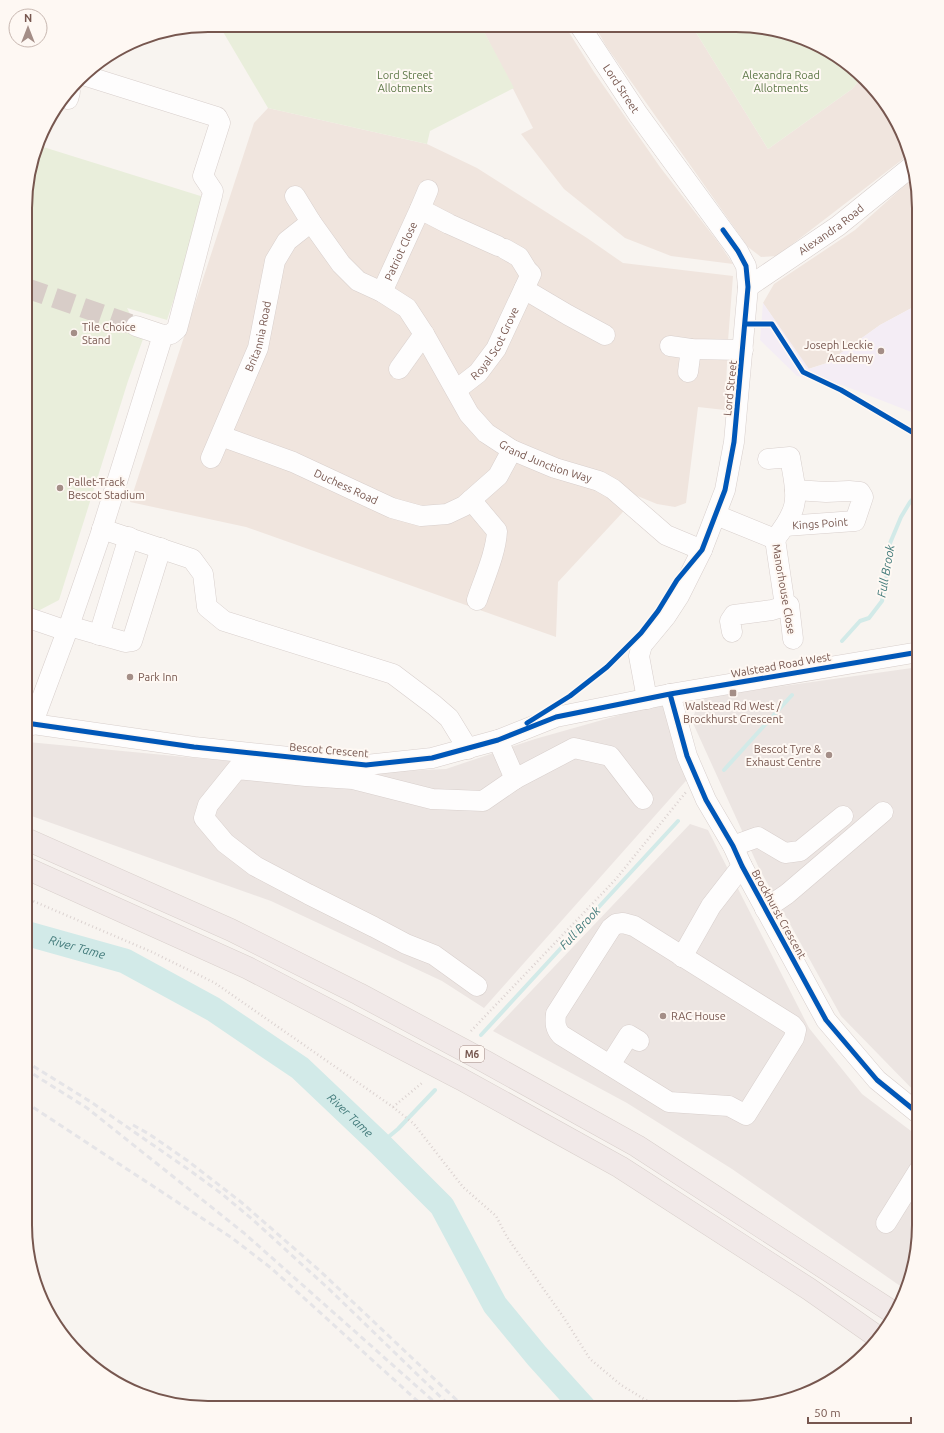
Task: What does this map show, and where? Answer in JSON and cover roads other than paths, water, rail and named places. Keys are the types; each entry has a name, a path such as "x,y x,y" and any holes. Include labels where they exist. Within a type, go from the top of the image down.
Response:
{"highway":[{"name":"M6","path":"32,842 231,930 358,994 486,1062 637,1146 890,1309"},
{"name":"M6","path":"32,871 248,968 461,1079 620,1167 809,1289 874,1334"}],"street":[{"name":"Lord Street","path":"584,32 638,114 738,251 746,266 748,287 734,442 725,490 702,550"},
{"path":"91,77 217,117 220,120 203,176 212,191 177,329 171,334 163,335 136,326"},
{"name":"Alexandra Road","path":"748,287 838,226 908,170"},
{"name":"Patriot Close","path":"382,292 428,190"},
{"name":"Grand Junction Way","path":"295,196 311,222 341,264 358,281 382,292 407,308 424,334 469,414 486,433 512,450 555,468 599,481 613,489 666,535 702,550"},
{"name":"Patriot Close","path":"420,209 519,257 527,270 528,281"},
{"name":"Britannia Road","path":"211,458 258,348 275,261 288,241 311,222"},
{"path":"528,281 568,316 605,335"},
{"name":"Royal Scot Grove","path":"456,390 478,373 496,349 528,281"},
{"path":"399,369 424,334"},
{"path":"32,717 68,628 102,529 163,335"},
{"path":"670,346 691,349 743,350"},
{"path":"688,372 691,349"},
{"name":"Duchess Road","path":"221,436 292,462 392,508 421,516 447,514 464,506 498,476 512,450"},
{"name":"Kings Point","path":"768,459 790,456 795,490 794,506 780,532"},
{"name":"Kings Point","path":"716,515 780,532 855,521 863,498 860,492 795,490"},
{"path":"471,500 497,531 495,544 477,600"},
{"path":"102,529 192,559 203,574 207,606 224,621 393,674 448,718 468,748"},
{"name":"Manorhouse Close","path":"780,532 785,606 789,605 793,640"},
{"path":"99,635 129,537"},
{"path":"32,619 125,642 132,641 161,548"},
{"path":"647,699 639,656 642,645 666,616 679,596 702,550"},
{"path":"732,632 730,621 734,615 772,610 785,606"},
{"name":"Walstead Road West","path":"647,699 912,653"},
{"name":"Brockhurst Crescent","path":"670,694 688,756 706,800 733,846 742,866 826,1020 877,1080 912,1108"},
{"name":"Bescot Crescent","path":"32,724 194,747 366,765 432,758 498,740 556,717 647,699"},
{"path":"498,740 515,779"},
{"path":"477,986 434,955 406,944 255,866 225,843 204,818 208,804 237,769 353,779 432,799 483,801 515,779 574,748 610,756 643,799"},
{"path":"765,909 787,894 883,812"},
{"path":"733,846 758,837 785,853 800,851 843,816"},
{"path":"682,957 712,906 742,866"},
{"path":"623,923 634,926 682,957 792,1025 796,1030 794,1038 746,1115 729,1106 669,1102 561,1035 556,1028 556,1014 611,928 616,924 623,923"},
{"path":"610,1065 629,1035 639,1041"},
{"path":"886,1223 912,1181"}],"waterway":[{"name":"Full Brook","path":"842,641 860,621 869,618 882,601 886,583 888,548 901,517 912,500"},
{"name":"Full Brook","path":"724,770 792,695"},
{"name":"Full Brook","path":"481,1035 678,821"},
{"name":"River Tame","path":"32,935 125,961 213,1009 300,1068 380,1144 442,1206 495,1305 537,1356 578,1401"},
{"name":"Full Brook","path":"380,1144 398,1129 435,1090"}],"tunnel":[{"path":"32,290 136,326"}],"railway":[{"path":"32,1065 91,1102 222,1194 252,1219 330,1290 445,1401"},
{"path":"32,1073 87,1108 244,1233 433,1401"},
{"path":"32,1107 232,1238 271,1268 417,1401"},
{"path":"133,1125 149,1134 188,1161 241,1202 320,1271 458,1401"}],"place":[{"name":"Tile Choice Stand","path":"74,333"},
{"name":"Joseph Leckie Academy","path":"881,351"},
{"name":"Pallet-Track Bescot Stadium","path":"60,488"},
{"name":"Park Inn","path":"130,677"},
{"name":"Walstead Rd West / Brockhurst Crescent","path":"733,693"},
{"name":"Bescot Tyre & Exhaust Centre","path":"829,755"},
{"name":"RAC House","path":"663,1016"}],"park label":[{"name":"Lord Street Allotments","path":"405,81"},
{"name":"Alexandra Road Allotments","path":"781,81"}]}
